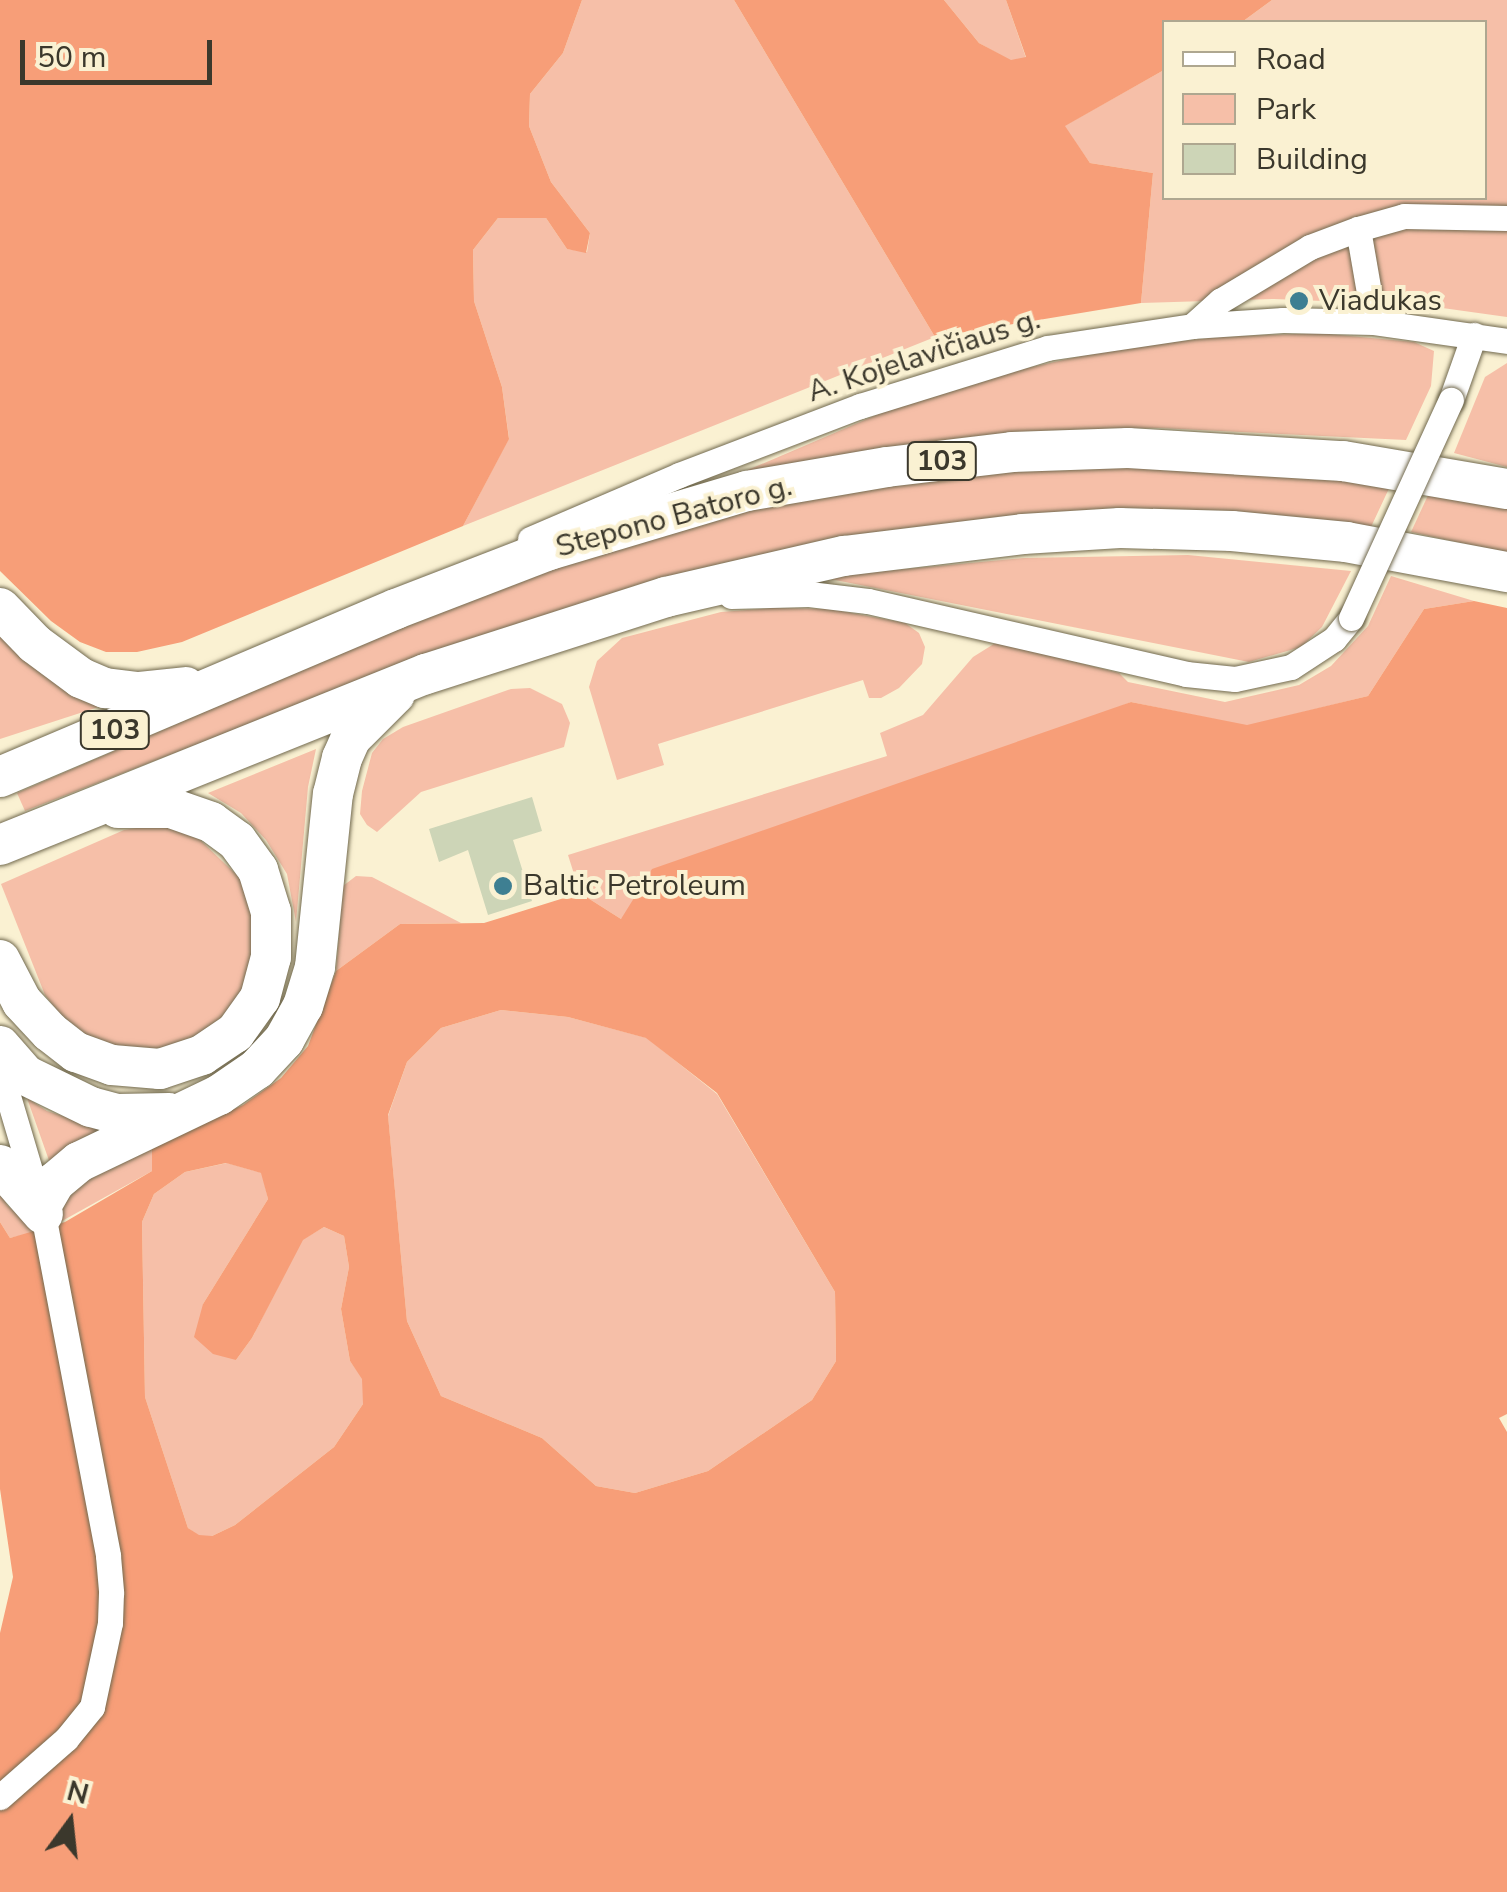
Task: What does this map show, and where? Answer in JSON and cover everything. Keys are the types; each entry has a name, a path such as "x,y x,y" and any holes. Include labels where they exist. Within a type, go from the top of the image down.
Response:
{"main road":[{"name":"Stepono Batoro g.","path":"0,777 396,609 549,550 747,491 887,467 1012,452 1128,448 1220,450 1342,460 1507,489"},
{"name":"103","path":"0,845 426,674 666,597 844,556 920,544 1120,528 1232,531 1346,542 1507,572"},
{"path":"0,608 62,666 105,688 140,692 229,682"},
{"path":"0,1165 42,1210 55,1182 80,1162 192,1109 257,1068 284,1040 304,1006 315,968 333,794 342,758 370,716 426,674"},
{"path":"0,960 22,1002 50,1032 76,1052 112,1065 160,1070 202,1055 235,1033 260,998 271,957 271,912 258,870 238,841 211,822 171,808 132,805 70,817"},
{"path":"0,1046 25,1075 91,1107 153,1116 192,1109"}],"street":[{"path":"1192,326 1220,301 1310,247 1358,229 1404,216 1507,218"},
{"path":"1358,229 1374,322"},
{"name":"A. Kojelavičiaus g.","path":"396,609 528,540 679,475 860,406 1047,348 1192,326 1283,320 1374,322 1507,341"},
{"path":"666,597 809,594 868,601 1186,674 1235,679 1291,667 1334,639 1350,618 1451,400 1474,336"},
{"path":"0,1069 42,1210 108,1556 110,1624 92,1707 66,1739 0,1797"}],"green space":[{"path":"582,0 734,0 935,337 463,526 509,438 502,387 474,301 473,250 498,218 546,218 567,249 587,252 590,233 551,182 529,126 530,94 563,53"},
{"path":"944,0 1006,0 1026,58 1011,61 979,43"},
{"path":"1272,0 1507,0 1507,317 1421,305 1274,299 1141,303 1153,173 1090,163 1064,126 1162,71 1162,200 1487,200 1487,20 1245,20"},
{"path":"1318,333 1414,342 1434,351 1431,386 1406,440 1158,428 1024,432 729,478 888,410 987,377 1113,349 1218,337"},
{"path":"1507,363 1507,467 1454,453 1485,377"},
{"path":"1178,463 1392,482 1371,527 848,537 719,564 586,603 327,694 25,811 17,793 338,654 513,583 660,530 799,498 1056,465"},
{"path":"1430,491 1507,507 1507,553 1411,532"},
{"path":"1188,555 1351,571 1322,627 1301,647 1249,662 820,577 1024,558"},
{"path":"1391,576 1474,601 1424,609 1368,696 1247,726 1131,702 621,919 580,893 568,855 887,756 880,733 923,715 973,657 997,642 1119,673 1128,682 1225,702 1299,685 1331,666 1368,626"},
{"path":"830,609 905,623 919,633 925,647 922,664 899,688 881,698 869,698 863,680 658,744 664,765 617,780 589,687 597,661 622,638 721,612"},
{"path":"0,620 114,702 0,739"},
{"path":"530,688 562,704 570,723 564,747 421,792 377,832 367,825 360,814 362,791 372,753 383,739 403,727 511,689"},
{"path":"316,749 308,787 296,922 287,874 266,840 241,813 208,793"},
{"path":"167,823 197,837 244,882 253,909 255,949 246,983 228,1012 205,1033 177,1046 143,1052 99,1043 69,1026 45,995 1,884 124,830"},
{"path":"356,876 372,877 461,923 400,924 336,971 343,886"},
{"path":"501,1010 568,1017 647,1038 717,1094 835,1292 836,1361 812,1400 708,1471 635,1493 596,1486 542,1438 441,1396 407,1321 388,1116 407,1062 441,1028"},
{"path":"27,1098 47,1111 111,1131 52,1169"},
{"path":"152,1147 152,1171 53,1226 71,1186"},
{"path":"227,1163 262,1173 268,1199 203,1304 236,1360 252,1338 302,1240 324,1227 344,1236 349,1267 341,1309 350,1361 363,1379 363,1404 334,1447 235,1525 212,1536 199,1536 188,1528 145,1397 142,1222 154,1194 185,1172"},
{"path":"0,1191 7,1205 36,1232 10,1238 0,1222"}],"shaded area":[{"path":"0,0 582,0 563,53 530,94 529,126 551,182 590,233 586,253 567,249 546,218 498,218 473,250 474,301 502,387 509,439 463,526 182,642 137,652 106,652 80,642 51,621 0,571"},
{"path":"734,0 944,0 979,43 1011,60 1026,57 1006,0 1272,0 1245,20 1162,20 1162,71 1065,126 1090,163 1153,173 1141,303 935,337"},
{"path":"1474,601 1507,608 1507,1414 1499,1418 1507,1432 1507,1892 0,1892 0,1633 13,1577 0,1489 0,1222 10,1238 65,1222 152,1171 152,1147 243,1105 281,1078 308,1046 336,971 400,924 484,923 580,893 621,919 652,869 1131,702 1247,725 1368,696 1424,609","holes":["501,1010 568,1017 646,1038 717,1093 835,1292 836,1361 812,1400 708,1471 635,1493 596,1486 542,1438 441,1396 407,1321 388,1115 407,1062 441,1028","226,1163 261,1173 268,1199 203,1304 194,1337 213,1354 236,1360 252,1338 303,1240 324,1227 344,1236 349,1267 341,1309 350,1361 362,1379 363,1404 334,1447 235,1525 212,1536 199,1535 188,1528 145,1397 142,1222 154,1194 185,1172"]}],"building":[{"path":"532,797 542,831 513,840 532,901 488,915 468,850 439,862 429,829"}],"place":[{"name":"Viadukas","path":"1299,301"},
{"name":"Baltic Petroleum","path":"503,886"}]}
